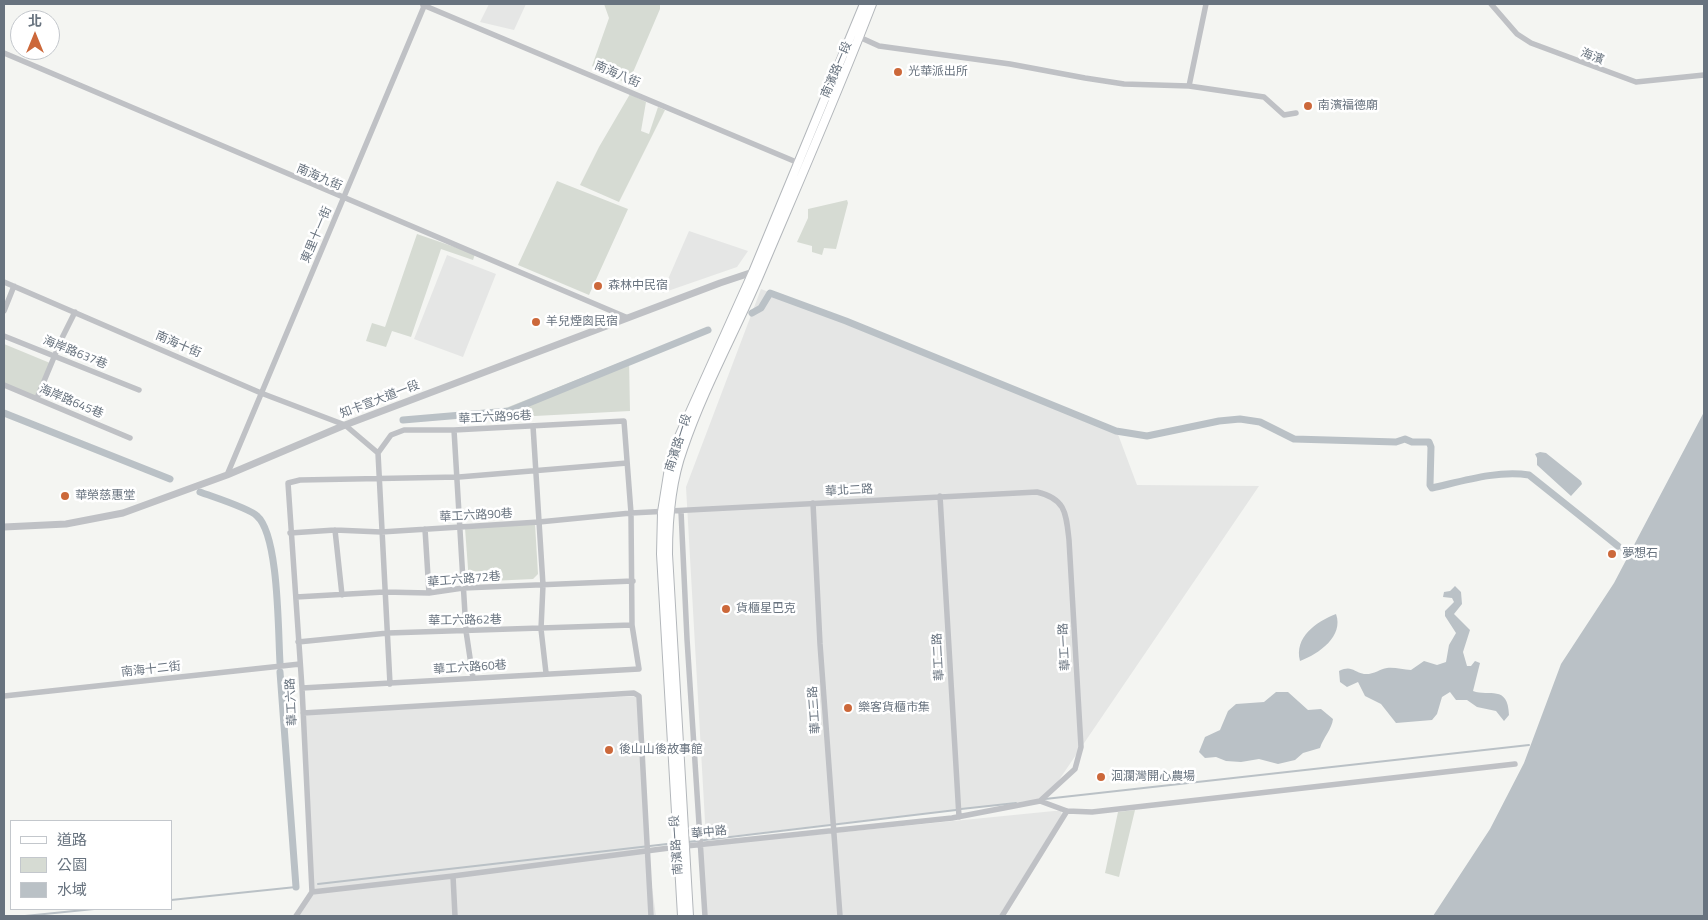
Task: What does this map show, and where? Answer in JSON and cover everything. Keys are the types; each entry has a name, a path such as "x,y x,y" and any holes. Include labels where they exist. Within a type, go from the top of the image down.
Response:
{"main road":[{"name":"南濱路一段","path":"856,36 864,4"},
{"name":"南濱路一段","path":"682,916 681,846 666,512 669,468 678,440 756,273 856,36 872,4"},
{"name":"南濱路一段","path":"681,846 689,916"}],"street":[{"name":"南海八街","path":"424,4 801,164"},
{"name":"東里十一街","path":"227,475 424,4"},
{"path":"1189,86 1206,4"},
{"name":"海濱","path":"1491,4 1517,34 1531,42 1626,80 1649,82 1704,75"},
{"path":"856,36 879,46 1010,64 1084,78 1124,84 1189,86 1264,98 1284,115 1296,113"},
{"name":"南海九街","path":"4,53 343,199 628,318"},
{"name":"知卡宣大道一段","path":"4,526 66,524 123,513 227,475 345,425 628,318 756,273"},
{"name":"南海十街","path":"4,282 262,393 345,425 378,453"},
{"path":"4,310 14,286"},
{"path":"37,398 76,312"},
{"name":"海岸路637巷","path":"4,336 139,390"},
{"name":"海岸路645巷","path":"4,385 130,438"},
{"name":"華工六路96巷","path":"378,453 391,435 404,430 454,430 624,421 627,463"},
{"path":"533,426 543,585 541,629 546,673"},
{"path":"454,430 466,631 473,678"},
{"path":"378,453 390,684"},
{"path":"378,479 458,477 536,472 627,463 632,513 632,625"},
{"name":"華工六路","path":"312,892 302,688 288,483 300,480 378,479"},
{"name":"華北二路","path":"666,512 1037,492"},
{"name":"華工一路","path":"1037,492 1049,495 1059,502 1064,509 1067,520 1081,747 1075,769 1040,801"},
{"name":"華工二路","path":"940,496 959,817"},
{"name":"華工三路","path":"813,503 821,652 840,916"},
{"name":"華工六路90巷","path":"290,533 335,530 381,532 666,512"},
{"path":"681,512 687,639 705,916"},
{"path":"425,529 429,593"},
{"path":"335,530 342,595"},
{"name":"華工六路72巷","path":"296,598 384,592 429,593 463,588 633,581"},
{"name":"華工六路62巷","path":"298,642 388,633 632,625"},
{"name":"華工六路60巷","path":"302,688 639,668 632,625"},
{"name":"南海十二街","path":"4,696 300,664"},
{"path":"303,713 634,693 639,696 651,916"},
{"name":"華中路","path":"312,892 453,876 681,846 834,832 959,817 1040,801 1077,812 1515,764"},
{"path":"1002,916 1067,810"},
{"path":"453,876 455,916"},
{"path":"296,916 312,892"}],"shaded area":[{"path":"489,4 526,4 514,30 480,22"},
{"path":"689,231 748,251 737,267 662,293"},
{"path":"447,255 496,274 463,357 414,339"},
{"path":"761,289 1116,429 1137,485 1259,486 1046,799 706,839 686,487"},
{"path":"639,696 647,851 656,916 296,916 312,892 303,713"},
{"path":"1061,811 1062,815 999,916 706,916 702,846"}],"green space":[{"path":"604,4 660,4 660,9 628,84 592,66 609,18"},
{"path":"630,94 646,102 641,131 649,134 658,107 665,110 619,202 580,185 599,147"},
{"path":"557,181 628,209 589,295 518,265"},
{"path":"847,200 848,203 836,249 824,248 822,255 812,252 812,246 797,242 808,218 808,209"},
{"path":"417,234 475,254 473,260 441,249 411,337 392,331 386,347 366,341 372,323 385,327"},
{"path":"4,344 50,363 34,399 4,386"},
{"path":"629,359 630,411 478,419"},
{"path":"535,524 538,574 533,579 469,582 465,528"},
{"path":"1135,810 1119,877 1105,873 1118,812"}],"water":[{"path":"1704,412 1704,916 1433,916 1490,829 1524,763 1561,664 1614,583"},
{"path":"1540,452 1546,453 1581,481 1582,484 1571,496 1537,465 1535,454"},
{"path":"1455,586 1461,592 1462,604 1454,614 1470,630 1463,652 1467,666 1471,666 1475,661 1480,663 1473,691 1501,695 1508,705 1509,715 1504,721 1496,711 1477,707 1467,700 1456,700 1450,692 1442,697 1437,714 1432,720 1396,723 1381,704 1365,696 1358,682 1347,687 1340,682 1339,671 1347,669 1367,674 1387,668 1411,670 1424,661 1437,665 1446,662 1449,645 1456,633 1445,616 1445,611 1454,602 1452,598 1443,597 1444,592 1450,591"},
{"path":"1336,614 1338,622 1333,637 1322,649 1300,661 1299,652 1303,638 1314,626"},
{"path":"1276,692 1288,692 1308,710 1321,709 1333,719 1320,748 1303,753 1295,760 1278,764 1259,759 1241,762 1226,761 1216,757 1205,758 1199,752 1205,737 1220,730 1228,711 1236,704 1264,702"}],"waterway":[{"path":"752,313 761,308 770,293 846,321 1116,431 1147,436 1219,421 1240,419 1260,422 1294,439 1396,442 1405,439 1412,442 1429,442 1431,447 1430,485 1432,488 1493,475 1529,475 1618,546"},
{"path":"403,420 509,411 708,330"},
{"path":"4,413 170,479"},
{"path":"200,492 253,513 264,526 270,543 276,585 280,663"},
{"path":"1624,549 1631,552"},
{"path":"280,672 296,887"},
{"path":"1045,799 1529,745"},
{"path":"961,809 1016,803"},
{"path":"688,842 956,810"},
{"path":"318,884 676,843"},
{"path":"172,900 296,887"},
{"path":"25,916 84,910"}],"place":[{"name":"光華派出所","path":"898,72"},
{"name":"南濱福德廟","path":"1308,106"},
{"name":"森林中民宿","path":"598,286"},
{"name":"羊兒煙囪民宿","path":"536,322"},
{"name":"華榮慈惠堂","path":"65,496"},
{"name":"夢想石","path":"1612,554"},
{"name":"貨櫃星巴克","path":"726,609"},
{"name":"樂客貨櫃市集","path":"848,708"},
{"name":"後山山後故事館","path":"609,750"},
{"name":"洄瀾灣開心農場","path":"1101,777"}]}
